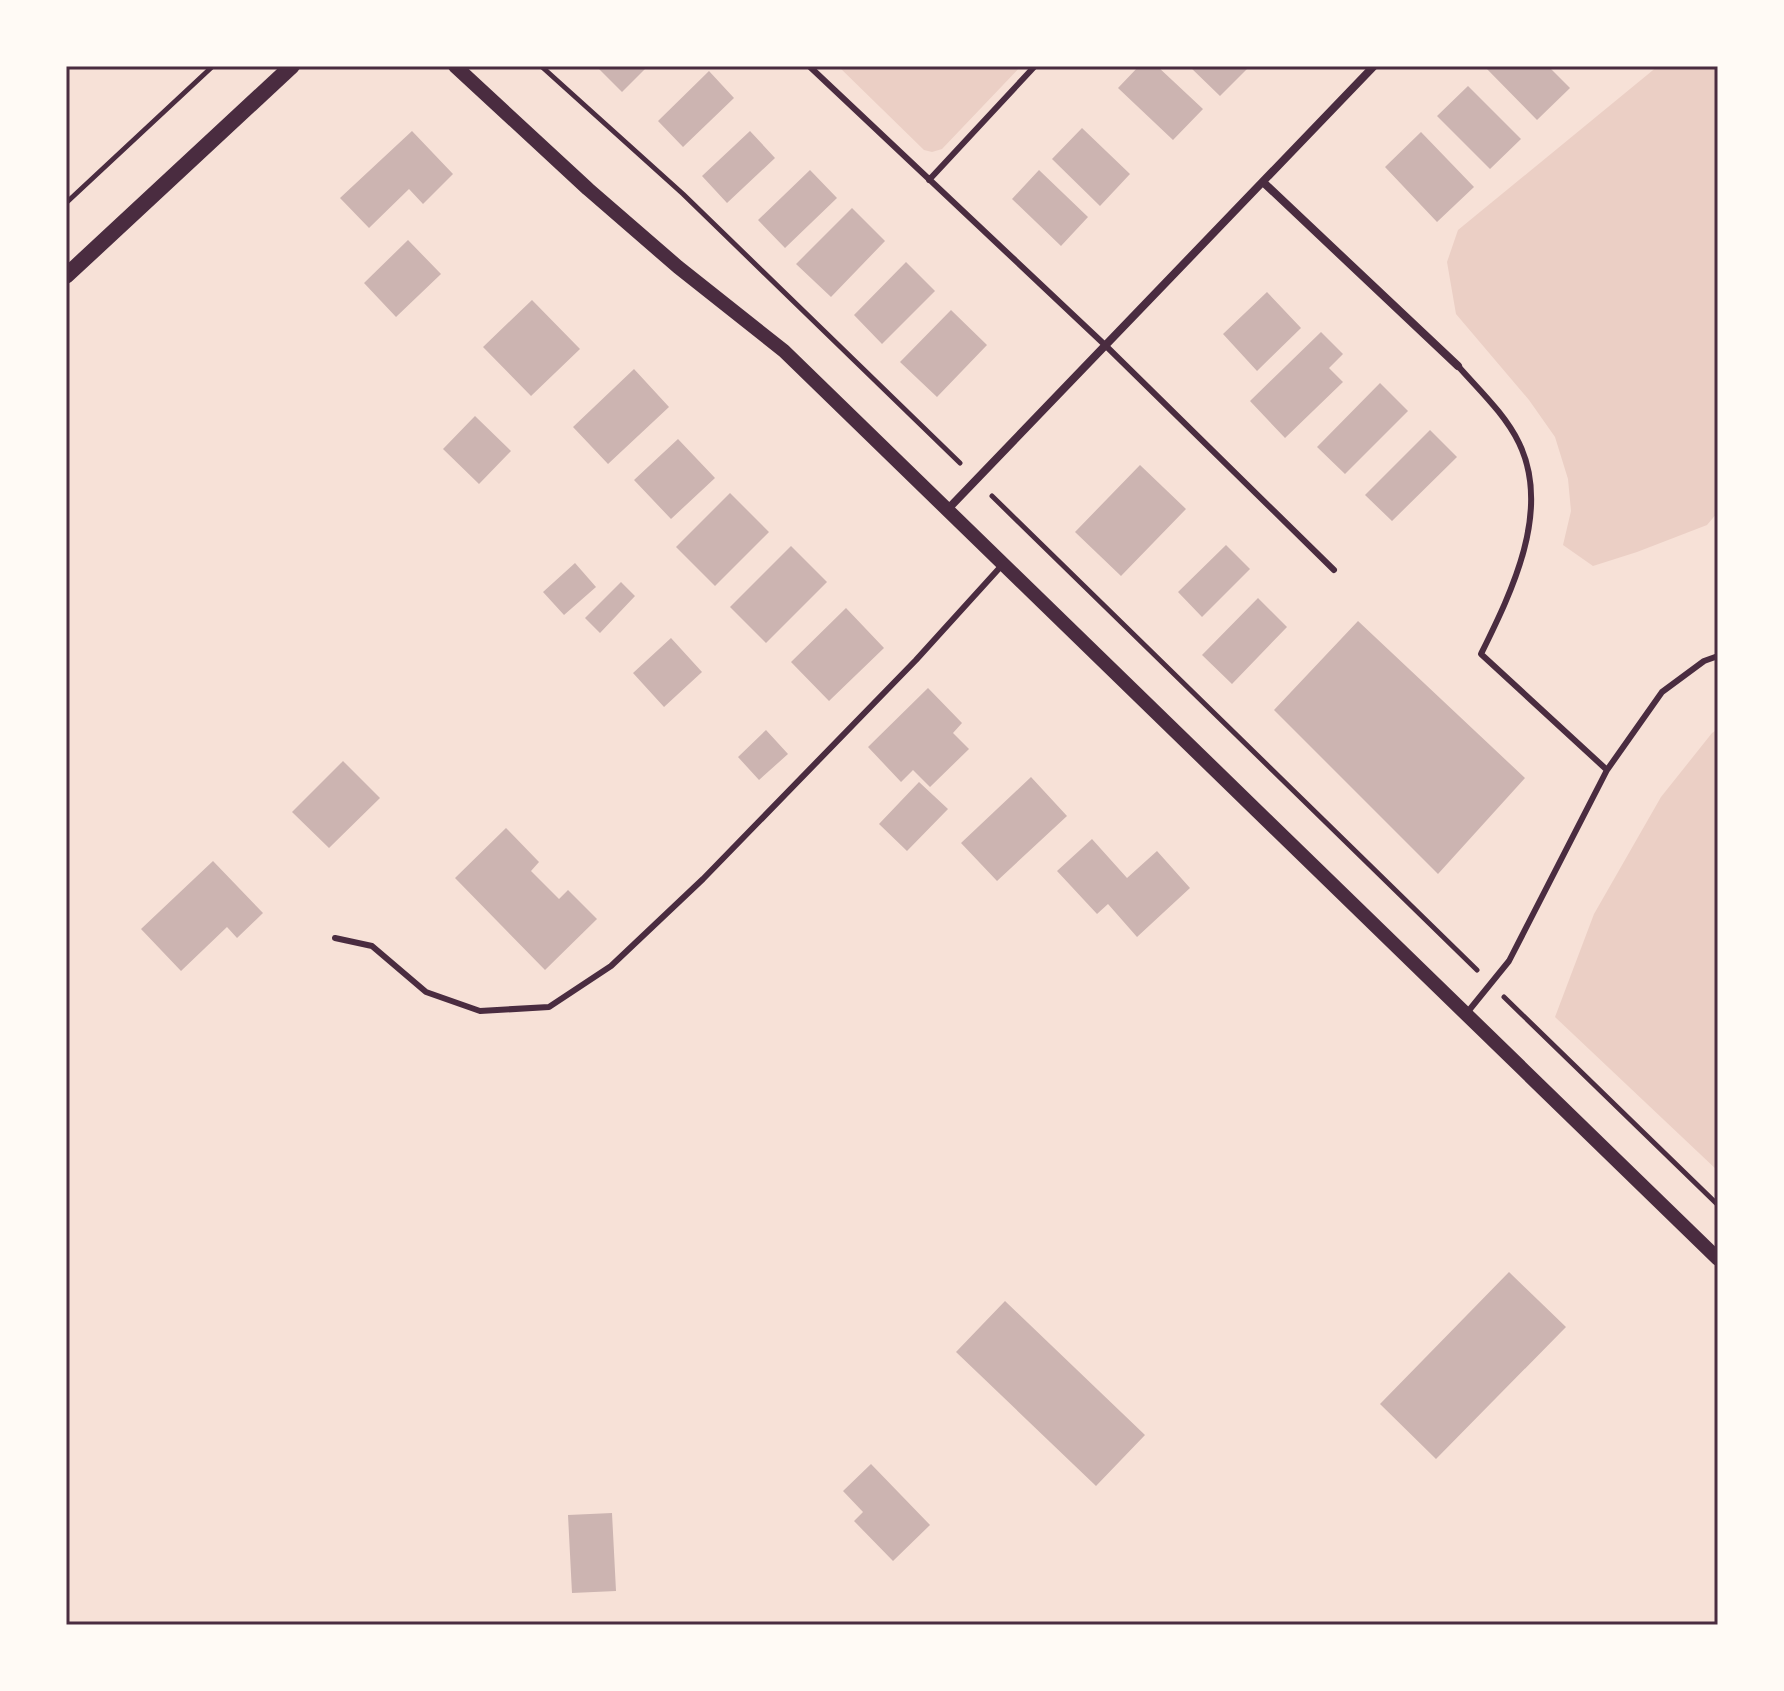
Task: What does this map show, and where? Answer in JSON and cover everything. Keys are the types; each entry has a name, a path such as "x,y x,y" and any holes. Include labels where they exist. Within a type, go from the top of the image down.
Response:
{"main road":[{"path":"66,276 292,66"}],"street":[{"path":"455,66 678,267 784,351 1718,1259"},
{"path":"948,509 1374,66"},
{"path":"1263,182 1458,366"}],"lane":[{"path":"809,66 1105,345 1334,570"},
{"path":"929,180 1035,66"},
{"path":"1458,366 1491,402 1519,444 1530,479 1530,511 1524,546 1514,581 1481,654 1607,770"},
{"path":"335,938 372,946 426,992 480,1011 549,1007 611,966 703,879 916,660 1004,563"},
{"path":"1466,1014 1492,985 1522,936 1607,770 1662,692 1704,661 1718,656"}],"path":[{"path":"66,203 213,66"},
{"path":"541,66 683,194 958,462"},
{"path":"1002,505 1718,1205"}],"shaded area":[{"path":"838,66 1021,66 942,149 932,152 924,150"},
{"path":"1658,66 1718,66 1718,512 1707,525 1593,566 1563,545 1571,511 1568,479 1555,437 1529,400 1456,314 1447,262 1458,230"},
{"path":"1718,729 1718,1171 1555,1017 1594,914 1661,797"}],"building":[{"path":"596,66 648,66 622,92"},
{"path":"1139,66 1157,66 1203,109 1173,140 1118,88"},
{"path":"1189,66 1250,66 1220,96"},
{"path":"1484,66 1548,66 1570,88 1537,120"},
{"path":"709,71 734,98 683,147 658,121"},
{"path":"1468,86 1521,139 1490,169 1437,116"},
{"path":"1082,128 1130,174 1100,206 1052,159"},
{"path":"412,131 453,174 423,204 409,189 369,228 340,198"},
{"path":"750,131 775,158 727,203 702,176"},
{"path":"1421,132 1474,187 1437,222 1385,167"},
{"path":"810,170 837,198 785,248 758,220"},
{"path":"1039,170 1088,217 1061,246 1012,199"},
{"path":"852,208 885,241 831,297 796,264"},
{"path":"408,240 441,274 396,317 364,283"},
{"path":"906,262 935,291 882,344 854,315"},
{"path":"1267,292 1301,328 1257,371 1223,334"},
{"path":"532,300 580,349 531,396 483,347"},
{"path":"951,310 987,345 937,397 900,362"},
{"path":"1321,332 1343,354 1329,368 1343,382 1285,438 1250,401"},
{"path":"634,369 669,407 608,464 573,427"},
{"path":"1380,383 1408,411 1345,474 1317,447"},
{"path":"475,416 511,451 479,484 443,449"},
{"path":"1430,430 1457,457 1392,521 1365,495"},
{"path":"678,439 715,478 671,519 634,480"},
{"path":"1140,465 1186,509 1121,576 1075,532"},
{"path":"730,493 769,532 715,586 676,547"},
{"path":"1226,545 1250,569 1202,617 1178,592"},
{"path":"791,546 827,582 766,643 730,607"},
{"path":"575,563 596,587 564,615 543,592"},
{"path":"621,582 635,596 600,633 585,618"},
{"path":"1258,598 1287,627 1232,684 1202,655"},
{"path":"846,608 884,648 829,701 791,662"},
{"path":"1358,621 1525,778 1438,874 1274,710"},
{"path":"671,638 702,672 664,707 633,673"},
{"path":"928,688 962,723 953,733 969,749 930,787 913,770 901,782 868,747"},
{"path":"766,730 788,754 759,780 738,757"},
{"path":"343,761 380,798 329,848 292,812"},
{"path":"1031,777 1067,816 997,881 961,843"},
{"path":"919,782 948,809 907,851 879,824"},
{"path":"506,828 539,862 531,871 559,899 568,890 597,919 545,970 455,878"},
{"path":"1092,839 1127,878 1157,851 1190,888 1137,937 1108,904 1097,914 1057,871"},
{"path":"213,861 263,913 237,938 227,927 181,971 141,929"},
{"path":"1509,1272 1566,1327 1436,1459 1380,1404"},
{"path":"1005,1301 1145,1435 1096,1486 956,1352"},
{"path":"871,1464 930,1525 893,1561 854,1521 863,1512 843,1491"},
{"path":"612,1513 616,1591 572,1593 568,1515"}]}
